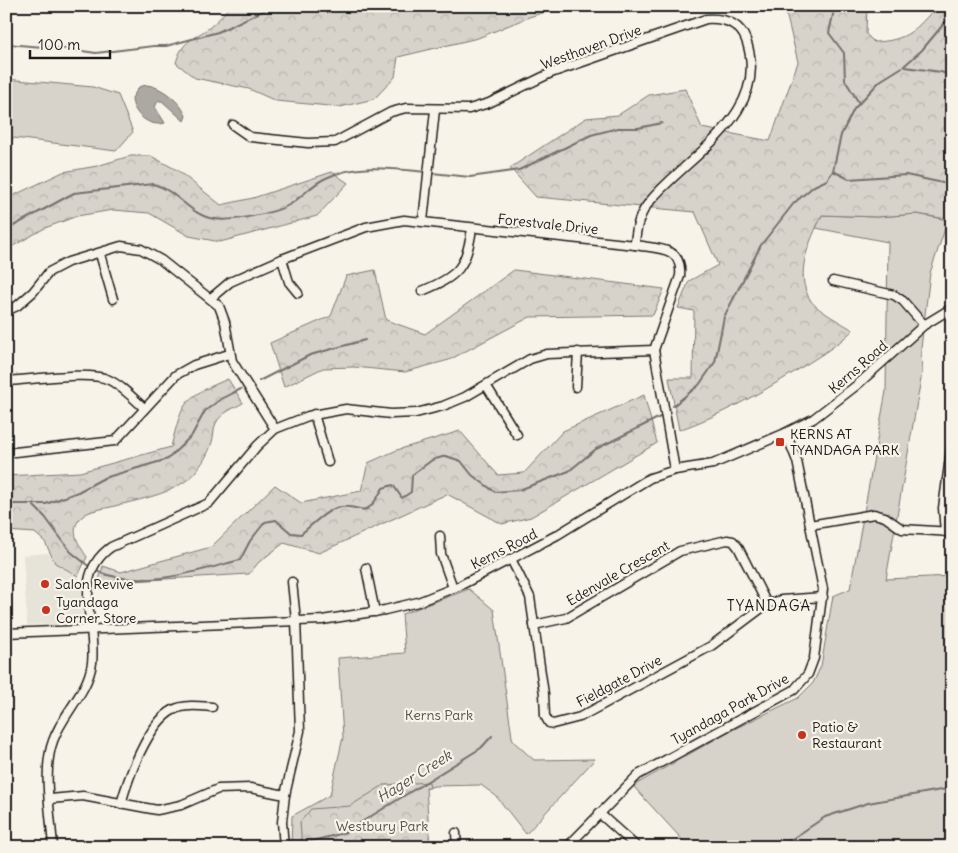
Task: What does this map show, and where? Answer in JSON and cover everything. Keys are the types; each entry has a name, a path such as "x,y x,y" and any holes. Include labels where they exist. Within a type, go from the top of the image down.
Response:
{"street":[{"name":"Westhaven Drive","path":"233,125 250,137 326,143 344,138 391,112 406,108 435,110 469,109 489,103 551,73 706,19 717,18 731,22 739,29 746,40 750,68 749,87 742,105 730,123 651,199 640,215 635,245"},
{"path":"423,221 435,110"},
{"name":"Forestvale Drive","path":"212,298 230,282 282,259 380,224 404,220 635,245 671,252 678,258 681,264 680,276 654,350 675,470"},
{"path":"422,291 436,286 458,270 467,258 472,228"},
{"path":"6,311 17,306 33,292 49,272 68,262 100,254 121,246 141,249 161,260 212,298 219,306 225,322 229,354 244,383 276,429"},
{"path":"100,254 113,299"},
{"path":"282,259 289,282 298,293"},
{"path":"833,280 894,296 903,302 924,324"},
{"name":"Kerns Road","path":"6,633 322,620 375,612 418,602 453,588 586,520 636,486 675,470 713,464 786,432 832,406 924,324 952,308"},
{"path":"53,847 49,758 53,741 88,677 92,663 88,590 90,572 100,554 111,547 209,503 256,446 276,429 314,414 346,409 391,414 416,413 443,406 486,385 530,358 547,354 578,352 654,350"},
{"path":"576,388 578,352"},
{"path":"6,453 114,442 176,375 194,365 229,354"},
{"path":"6,381 90,376 107,379 120,386 144,408"},
{"path":"486,385 517,435"},
{"path":"314,414 328,462"},
{"name":"Tyandaga Park Drive","path":"567,847 638,775 769,704 802,682 814,658 823,597 822,580 797,461 786,432"},
{"path":"810,525 874,514 885,517 902,529 948,532 942,508 952,443"},
{"path":"440,536 441,554 453,588"},
{"name":"Edenvale Crescent","path":"534,625 566,618 680,551 727,540 734,541 738,547 767,604"},
{"name":"Fieldgate Drive","path":"512,559 530,597 544,694 545,716 549,723 556,724 580,717 711,646 767,604 780,600 823,597"},
{"path":"366,568 375,612"},
{"path":"284,847 282,822 285,794 300,731 296,620 292,582"},
{"path":"122,804 134,762 166,715 174,709 186,706 212,708"},
{"path":"50,799 83,796 156,810 181,805 218,789 236,787 285,794"},
{"path":"599,813 637,847"},
{"path":"456,833 456,847"}],"shaded area":[{"path":"146,85 158,88 175,100 186,116 184,121 162,101 158,101 155,107 165,123 153,123 142,118 135,109 132,98 139,87"},
{"path":"48,553 55,563 81,579 82,624 27,625 23,555"}],"green space":[{"path":"230,6 564,6 529,17 478,38 398,57 395,77 374,99 340,107 276,101 249,89 195,78 176,63 185,45 213,25"},
{"path":"777,6 867,6 866,34 874,42 903,36 917,27 937,6 952,6 952,220 917,214 877,217 822,215 808,247 803,269 803,280 806,291 814,305 853,330 826,352 768,388 725,411 679,430 669,378 693,378 694,311 678,308 689,281 718,265 695,212 536,197 510,168 586,118 618,115 649,95 685,89 702,128 770,141 798,62 787,17"},
{"path":"6,79 93,87 118,95 133,132 116,151 6,137"},
{"path":"130,156 151,156 177,170 221,205 253,198 332,172 348,183 317,216 220,242 189,236 149,213 113,210 77,216 45,228 6,250 6,199 63,172 97,166"},
{"path":"917,214 948,220 930,273 921,348 922,373 886,579 952,576 952,847 689,847 633,786 728,732 798,698 813,683 821,666 833,596 850,589 886,391 888,242 816,228 822,215 877,217"},
{"path":"375,270 386,320 425,334 514,270 664,289 653,315 530,317 449,360 405,372 354,367 323,368 284,387 270,343 331,316 346,276"},
{"path":"228,379 243,403 218,419 208,453 187,480 170,490 150,497 93,511 78,521 75,532 76,537 87,557 78,576 55,563 45,542 35,533 6,531 6,476 80,472 171,447 182,410 187,402 193,396"},
{"path":"644,395 657,443 531,517 502,524 447,494 319,553 284,543 259,562 249,574 98,583 103,566 121,572 211,547 275,485 301,503 361,491 368,463 397,450 460,431 498,475 524,473 563,431"},
{"name":"Kerns Park","path":"469,589 494,610 514,742 534,760 595,759 526,834 496,796 481,785 434,786 400,797 408,847 291,847 292,816 330,795 343,737 338,658 405,653 402,614"},
{"name":"Westbury Park","path":"429,782 430,788 426,788 430,847 302,847 300,822 311,809 350,806 384,785"},
{"path":"89,840 117,845 174,847 84,847"}],"waterway":[{"path":"6,44 96,53 166,46 218,32 273,6"},
{"path":"830,6 834,10 829,33 844,53 845,80 859,103"},
{"path":"673,406 699,385 715,362 724,317 761,245 794,203 814,186 827,180 833,171 841,135 854,109 880,81 904,66 922,50 952,14"},
{"path":"905,67 941,72 952,76"},
{"path":"432,173 470,177 519,170 591,135 618,128 638,128 662,123"},
{"path":"6,230 74,193 153,184 162,187 198,213 206,217 222,220 253,216 282,208 294,202 326,178 350,170 376,168 427,172"},
{"path":"833,171 849,179 906,175 952,185"},
{"path":"259,381 310,355 365,340"},
{"path":"6,504 46,504 78,492 104,478 168,459 192,435 205,411 221,399 241,389"},
{"path":"96,571 131,579 150,579 186,574 240,560 250,541 265,522 276,520 291,533 301,534 322,516 336,508 352,507 362,510 366,509 371,506 383,488 393,485 402,498 411,492 412,475 432,460 446,456 461,461 472,475 495,492 519,490 569,471 596,449 660,417"},
{"path":"34,506 45,517 71,552 91,568"},
{"name":"Hager Creek","path":"288,847 344,833 481,748 492,736"},
{"path":"780,847 825,817 868,803 952,788"}],"place":[{"name":"KERNS AT TYANDAGA PARK","path":"780,442"},
{"name":"Salon Revive","path":"45,584"},
{"name":"Tyandaga Corner Store","path":"46,610"},
{"name":"Patio & Restaurant","path":"802,735"}],"district":[{"name":"TYANDAGA","path":"769,605"}]}
